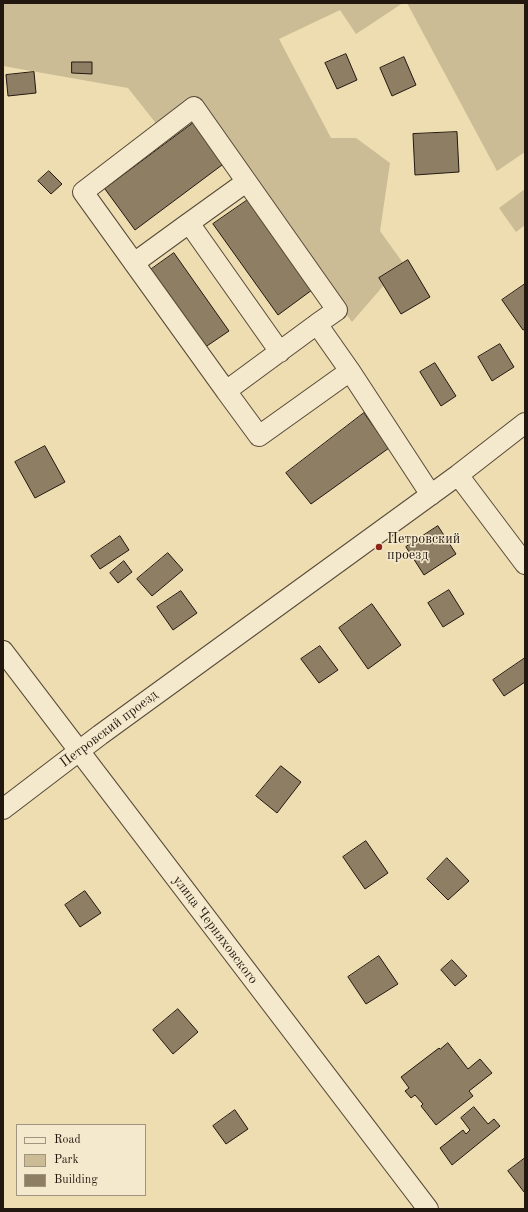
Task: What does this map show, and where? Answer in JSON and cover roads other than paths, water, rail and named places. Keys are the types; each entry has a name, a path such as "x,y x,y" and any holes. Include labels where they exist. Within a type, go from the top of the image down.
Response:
{"street":[{"path":"226,391 337,310 194,107 83,192 226,391 259,436 350,372"},
{"path":"134,263 246,182"},
{"path":"189,223 280,352"},
{"path":"317,324 430,495"},
{"name":"Петровский проезд","path":"3,809 79,751 458,475 525,423"},
{"path":"458,475 525,564"},
{"name":"улица Черняховского","path":"3,651 428,1209"}],"place":[{"name":"Петровский проезд","path":"379,547"}]}
